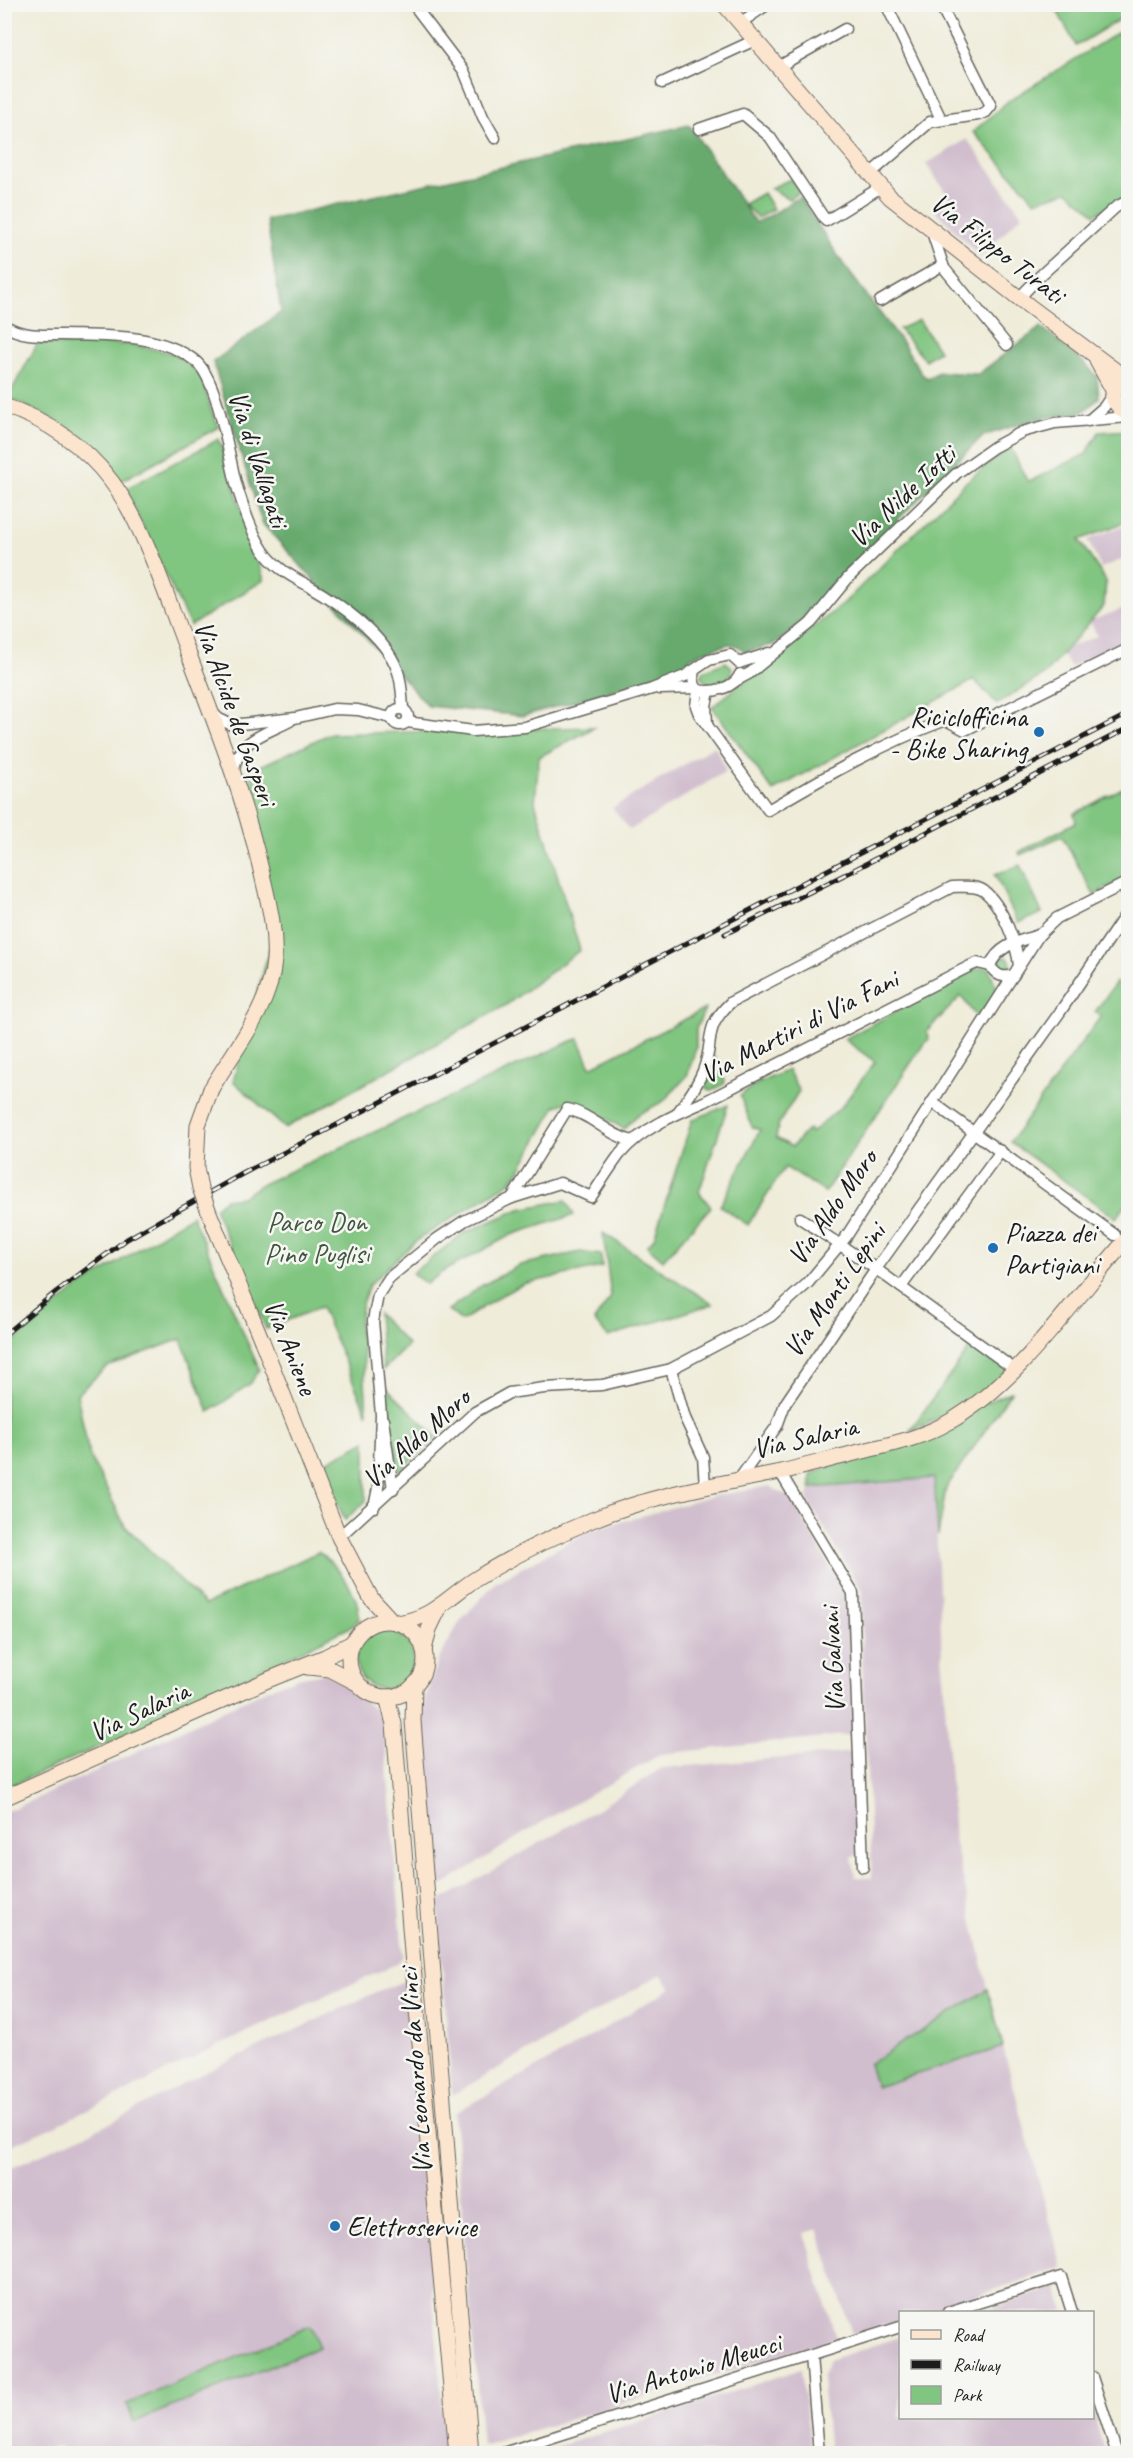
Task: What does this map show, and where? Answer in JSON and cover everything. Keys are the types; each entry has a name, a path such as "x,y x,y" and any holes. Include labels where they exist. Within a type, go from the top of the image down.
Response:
{"main road":[{"name":"Via Filippo Turati","path":"724,4 890,197 1128,381"},
{"name":"Via Filippo Turati","path":"1086,347 1104,369 1115,404 1128,416"},
{"path":"1113,392 1119,385 1128,381"},
{"name":"Via Alcide de Gasperi","path":"4,406 35,419 72,442 98,465 132,513 234,774 271,911 274,961 264,999 211,1089"},
{"name":"Via Aniene","path":"211,1089 198,1125 196,1168 203,1197 339,1537 362,1584 376,1606 395,1622"},
{"name":"Via Salaria","path":"4,1798 352,1643 363,1630 382,1621 410,1621 439,1608 478,1577 574,1528 646,1501 740,1478 780,1472 919,1436 950,1422 1014,1369 1122,1236"},
{"name":"Via Aniene","path":"362,1584 367,1608 363,1630"},
{"name":"Via Salaria","path":"414,1685 423,1669 424,1650 429,1629 439,1608"},
{"path":"395,1622 414,1633 424,1650"},
{"path":"352,1643 349,1664 358,1684"},
{"name":"Via Salaria","path":"295,1669 316,1666 330,1669 376,1695 387,1697"},
{"path":"387,1697 406,1692 414,1685"},
{"name":"Via Leonardo da Vinci","path":"414,1685 412,1722 471,2454"},
{"name":"Via Leonardo da Vinci","path":"387,1697 394,1724 412,1965 457,2454"}],"street":[{"path":"413,4 464,71 483,117 495,138"},
{"path":"740,23 768,4"},
{"path":"886,4 941,119"},
{"path":"870,174 930,122 978,115 986,112 991,105 940,4"},
{"path":"778,67 845,30"},
{"path":"662,83 755,40"},
{"path":"699,129 743,114 770,137 826,221 881,187"},
{"path":"1019,298 1116,207 1124,203 1128,207"},
{"path":"931,229 943,265 1007,345"},
{"path":"880,301 943,265"},
{"name":"Via di Vallagati","path":"4,325 29,334 137,338 180,352 198,364 206,374 218,408 237,486 249,521 263,550 279,567 343,609 381,643 398,670 403,709"},
{"path":"1088,421 1104,407 1113,392"},
{"name":"Via Nilde Iotti","path":"737,680 750,674 811,623 848,578 957,473 994,447 1022,432 1055,423 1128,416"},
{"path":"694,671 693,676 701,689 706,706 707,724 768,810 863,755 907,734 946,720 965,730 1128,649"},
{"name":"Via Nilde Iotti","path":"407,722 461,731 512,729 533,725 652,689 694,671 700,664 719,656 730,656 738,663 775,651"},
{"path":"701,689 719,689 737,680 741,669 738,663"},
{"name":"Via Nilde Iotti","path":"652,689 701,689"},
{"path":"210,711 219,719 232,724 295,718 342,709 391,718 398,725 407,722 408,715 403,709 395,710 391,718"},
{"path":"232,724 225,732 222,742 242,747 295,718"},
{"path":"234,774 236,759 242,747"},
{"name":"Via Aldo Moro","path":"339,1537 475,1412 509,1393 544,1388 602,1385 671,1369 771,1316 808,1283 839,1245 1039,935 1057,918 1128,882"},
{"path":"676,1114 692,1093 704,1069 711,1028 718,1014 731,1002 952,887 983,890 998,906 1014,942 1017,971"},
{"name":"Via Monti Lepini","path":"740,1478 777,1426 785,1404 876,1269 975,1132 1128,911"},
{"path":"1000,998 993,970 994,954 1014,942 1039,935"},
{"name":"Via Martiri di Via Fani","path":"381,1414 373,1321 378,1295 390,1278 436,1239 464,1221 512,1198 560,1183 591,1197 620,1154 633,1141 676,1114 714,1097 977,963 1003,977 1017,971"},
{"path":"932,1102 1122,1236"},
{"path":"512,1198 567,1109 577,1111 624,1139 633,1141"},
{"path":"901,1287 1001,1151"},
{"path":"800,1218 876,1269 1014,1369"},
{"path":"671,1369 685,1418 703,1457 705,1486"},
{"path":"381,1414 386,1428 393,1489"},
{"path":"374,1507 378,1488 381,1414"},
{"name":"Via Galvani","path":"780,1472 853,1593 863,1867"},
{"path":"954,2311 1061,2277 1071,2311"},
{"name":"Via Antonio Meucci","path":"500,2454 899,2327"},
{"path":"811,2356 819,2454"},
{"path":"1094,2383 1117,2454"}],"shaded area":[{"path":"967,139 1022,215 980,257 935,210 949,197 926,164"},
{"path":"1128,524 1128,557 1101,568 1088,540"},
{"path":"1128,607 1128,638 1071,667 1059,651 1097,636 1090,621"},
{"path":"715,746 726,771 630,830 612,808"},
{"path":"934,1478 943,1675 954,1839 988,1989 869,2064 877,2087 1003,2047 1062,2267 932,2311 899,2311 899,2321 852,2334 818,2229 804,2233 836,2338 482,2446 454,2113 567,2051 671,1988 661,1974 452,2095 438,1902 601,1807 662,1768 855,1752 859,1855 852,1856 855,1877 872,1878 862,1657 862,1591 807,1499 811,1488"},
{"path":"769,1486 792,1499 848,1600 854,1734 661,1754 532,1828 435,1890 420,1728 425,1698 439,1659 460,1621 496,1582 589,1531 713,1496"},
{"path":"324,1673 345,1683 383,1718 403,1955 398,1963 5,2148 5,2023 13,2019 5,2002 5,1812 266,1690 298,1678"},
{"path":"405,1981 408,1986 433,2268 433,2297 446,2453 62,2454 59,2446 39,2453 5,2454 5,2170 105,2126 194,2078 378,1991","holes":["309,2326 319,2347 133,2421 127,2403"]},
{"path":"1057,2287 1064,2311 980,2311"},
{"path":"899,2337 899,2419 1094,2419 1094,2414 1105,2453 829,2453 822,2378 829,2360"},
{"path":"801,2369 811,2453 535,2453 693,2405"}],"green space":[{"path":"1054,5 1128,5 1128,14 1076,46"},
{"path":"1128,26 1128,196 1095,214 1068,191 1035,201 973,132 1008,101"},
{"path":"689,125 755,222 767,218 800,197 844,265 904,345 921,373 927,378 939,372 978,374 1041,327 1097,376 1099,398 1083,412 1035,419 983,436 879,538 789,634 772,645 745,652 738,646 729,644 690,658 681,671 523,716 428,706 262,523 213,362 281,312 267,220"},
{"path":"791,179 800,191 789,199 770,188"},
{"path":"763,193 773,209 757,218 744,204"},
{"path":"919,320 939,351 925,360 899,329"},
{"path":"99,342 133,345 172,353 201,374 210,407 219,427 119,482 94,449 61,424 8,397 38,343 74,345"},
{"path":"1128,430 1128,521 1079,540 1106,581 1104,606 1045,674 997,704 974,680 773,791 712,707 844,603 967,481 1010,447 1028,482 1086,454 1099,432"},
{"path":"219,439 264,580 190,626 125,489"},
{"path":"726,662 732,668 729,678 712,684 703,680 701,676 705,670"},
{"path":"595,727 539,757 535,802 580,950 506,1005 285,1128 233,1081 274,933 250,771 329,734"},
{"path":"1128,785 1128,877 1094,895 1062,836 1020,855 1019,852 1076,822 1074,814"},
{"path":"1020,865 1042,913 1018,923 995,875"},
{"path":"1004,957 1009,959 1011,964 1009,969 1004,971 999,969 997,964 999,959"},
{"path":"977,968 989,968 998,992 978,1019 961,996 927,1031 929,1039 825,1192 785,1167 748,1225 720,1206 760,1130 752,1127 740,1096 756,1084 788,1070 799,1091 779,1123 776,1138 792,1147 808,1129 811,1133 842,1106 875,1062 844,1039"},
{"path":"1116,982 1128,991 1128,1202 1116,1218 1010,1142 1101,1016 1095,1012"},
{"name":"Parco Don Pino Puglisi","path":"705,1009 696,1029 696,1048 687,1076 664,1101 637,1115 624,1129 574,1100 556,1106 518,1173 509,1183 417,1240 369,1285 362,1304 359,1325 363,1348 367,1414 321,1307 266,1329 214,1208 225,1199 242,1197 260,1185 571,1041 579,1039 591,1067"},
{"path":"714,1056 725,1081 724,1084 711,1091 705,1083"},
{"path":"728,1105 699,1192 711,1207 663,1260 647,1246 654,1238 692,1120"},
{"path":"566,1200 574,1215 511,1235 444,1271 426,1284 412,1273 464,1233 520,1209"},
{"path":"192,1215 259,1369 251,1383 209,1412 181,1339 107,1367 77,1394 89,1454 125,1526 205,1605 318,1552 333,1564 346,1581 356,1601 359,1619 353,1626 123,1736 5,1788 5,1348 79,1287"},
{"path":"603,1233 713,1304 608,1337 594,1321 611,1297"},
{"path":"580,1252 601,1255 602,1267 523,1284 462,1321 448,1310 481,1286 520,1265"},
{"path":"378,1314 408,1345 383,1370"},
{"path":"972,1345 1008,1370 961,1409 910,1430"},
{"path":"383,1384 437,1437 399,1472"},
{"path":"1011,1392 946,1488 938,1536 934,1478 811,1488 811,1474"},
{"path":"366,1441 366,1501 345,1520 320,1465"},
{"path":"385,1631 396,1633 409,1644 414,1660 412,1671 401,1684 385,1689 374,1687 361,1676 356,1660 358,1649 369,1636"},
{"path":"988,1989 1003,2047 876,2087 869,2064"},
{"path":"310,2326 319,2347 134,2422 127,2404"}],"railway":[{"path":"4,1335 56,1292 127,1239 244,1173 1128,714"},
{"path":"725,934 1128,728"}],"place":[{"name":"Riciclofficina - Bike Sharing","path":"1039,732"},
{"name":"Piazza dei Partigiani","path":"993,1248"},
{"name":"Elettroservice","path":"335,2226"}]}
